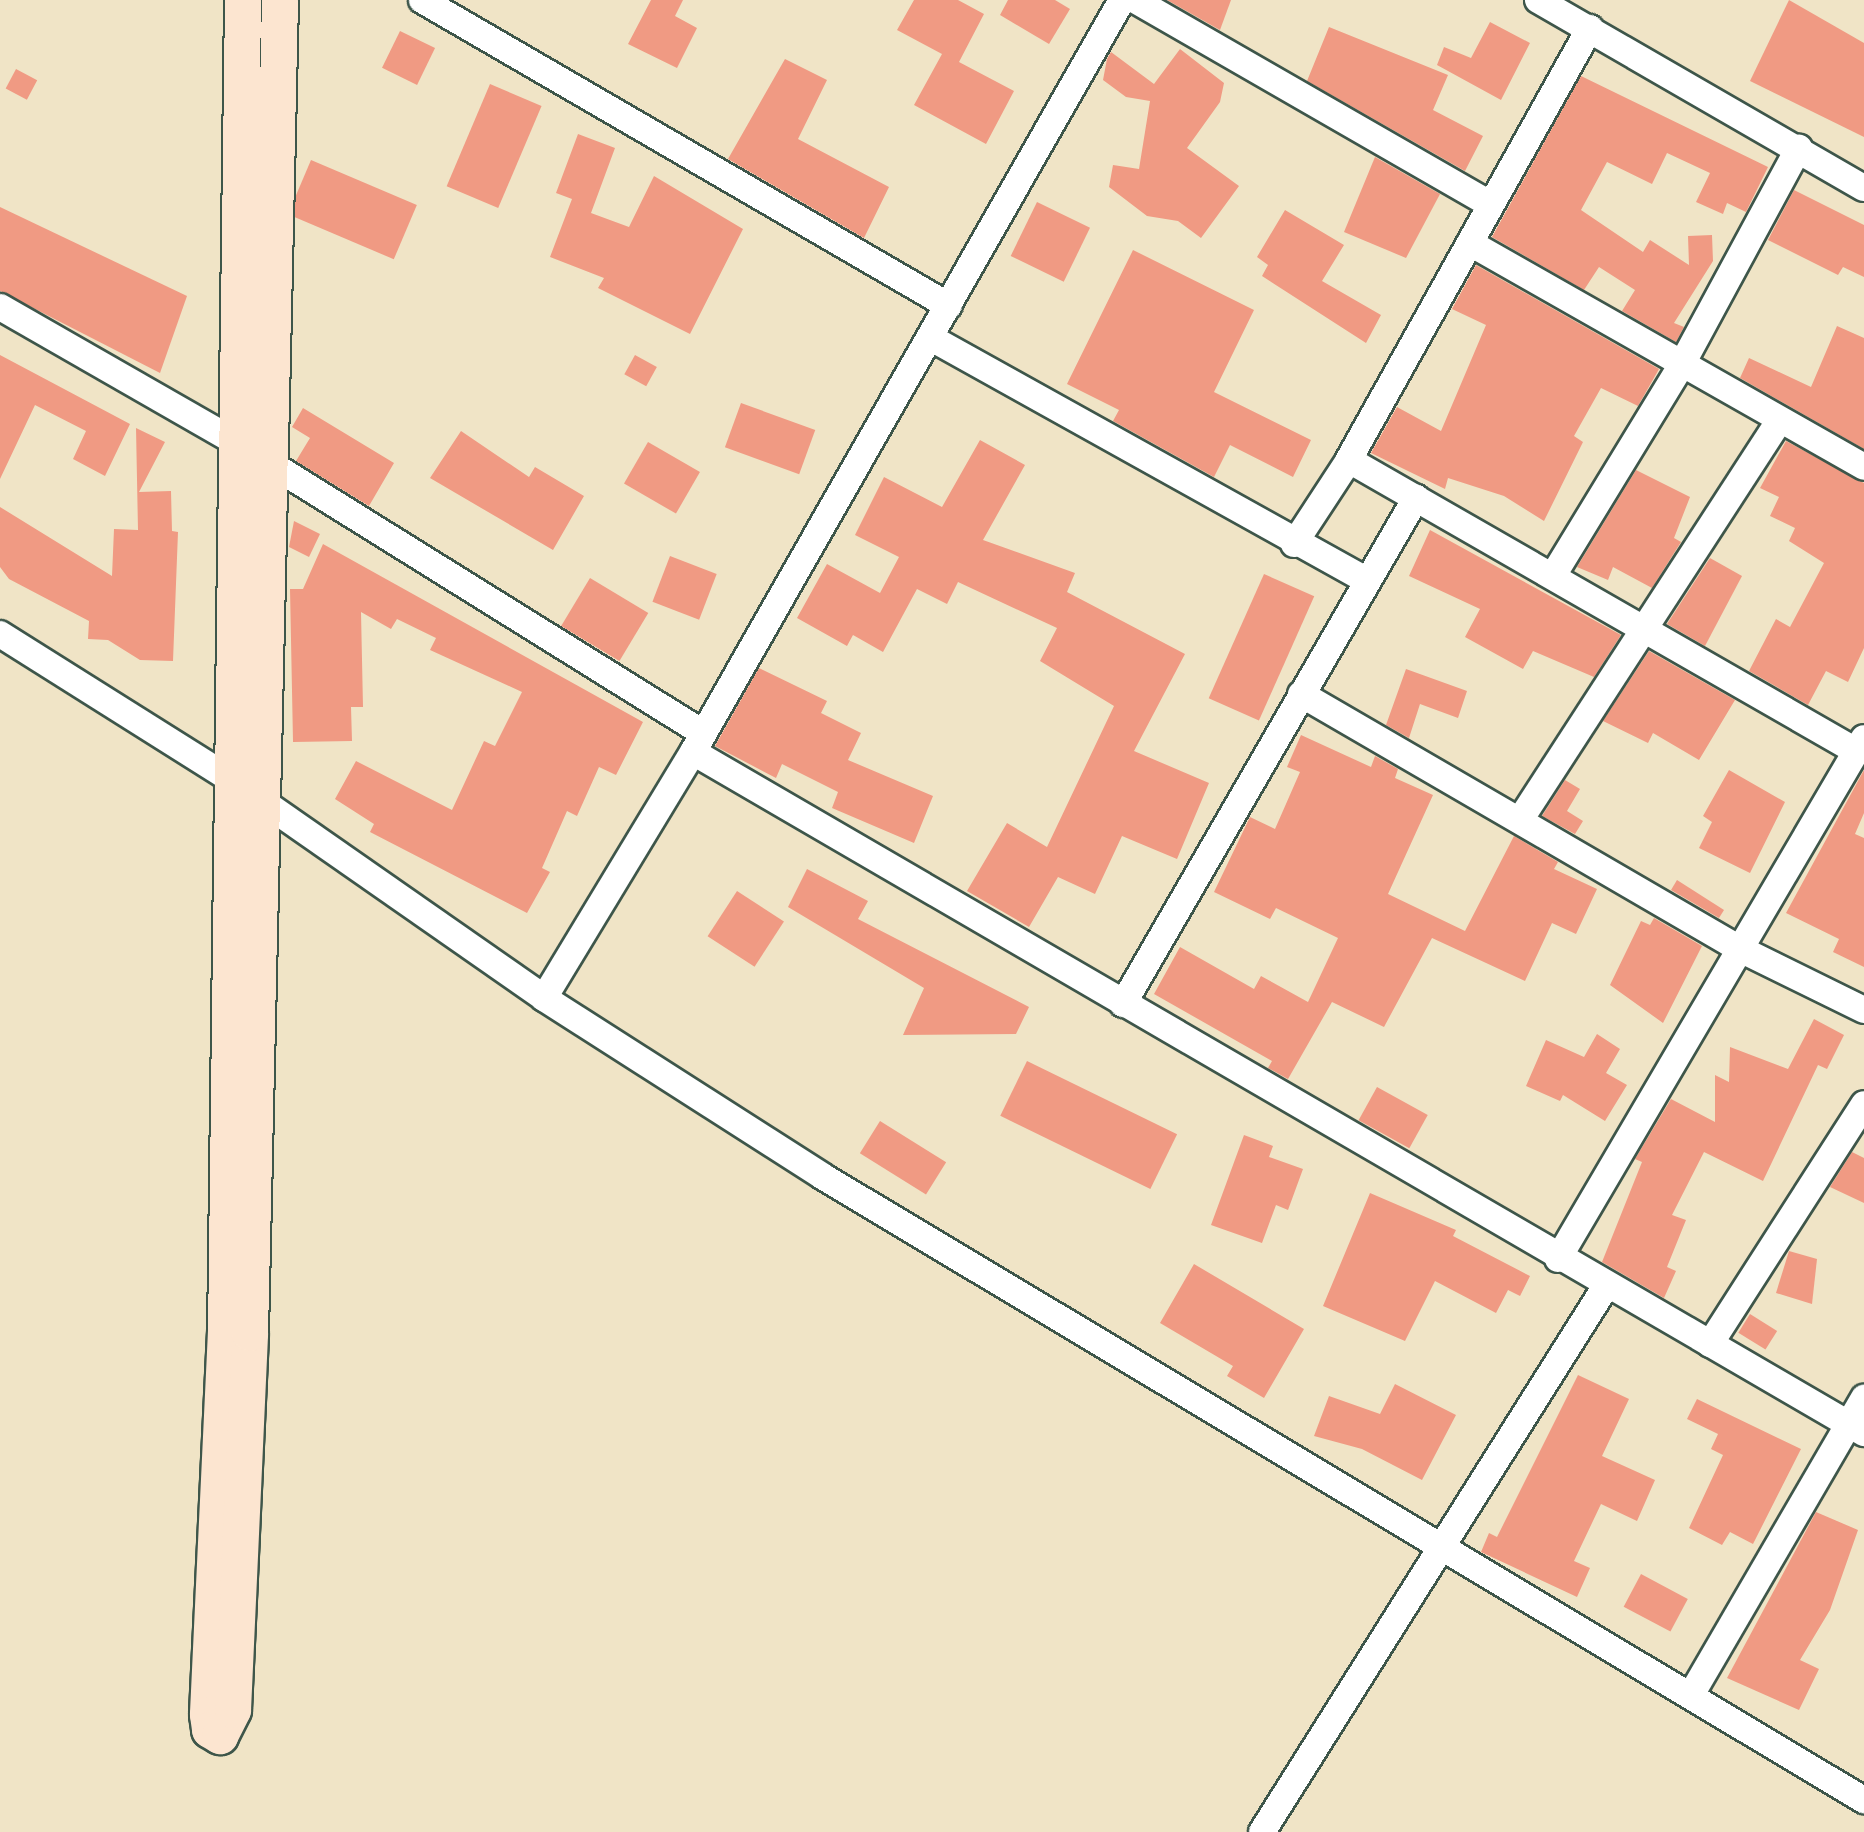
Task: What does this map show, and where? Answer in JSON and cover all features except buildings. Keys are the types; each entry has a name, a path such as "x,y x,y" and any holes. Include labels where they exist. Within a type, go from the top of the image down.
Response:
{"street":[{"path":"243,0 229,778 226,1316 208,1715 210,1730 220,1736 233,1710 263,805 280,0"},
{"path":"422,0 949,306"},
{"path":"544,998 698,742 1122,0"},
{"path":"1135,0 1490,204"},
{"path":"1538,0 1566,7 1590,28 1864,188"},
{"path":"1294,544 1349,460 1590,28"},
{"path":"1554,574 1682,364 1799,148"},
{"path":"1470,243 1864,467"},
{"path":"0,307 234,441 698,742 1123,1004 1558,1259 1856,1429"},
{"path":"931,338 1294,544 1364,579"},
{"path":"1522,817 1780,420"},
{"path":"1349,460 1860,744 1558,1259"},
{"path":"1123,1004 1364,579 1416,498"},
{"path":"0,634 229,778 263,805 544,998 822,1176 1448,1546 1864,1800"},
{"path":"1301,694 1522,817 1740,949 1864,1010"},
{"path":"1710,1344 1864,1104"},
{"path":"1262,1832 1448,1546 1606,1286"},
{"path":"1691,1695 1856,1429 1864,1398"}]}
